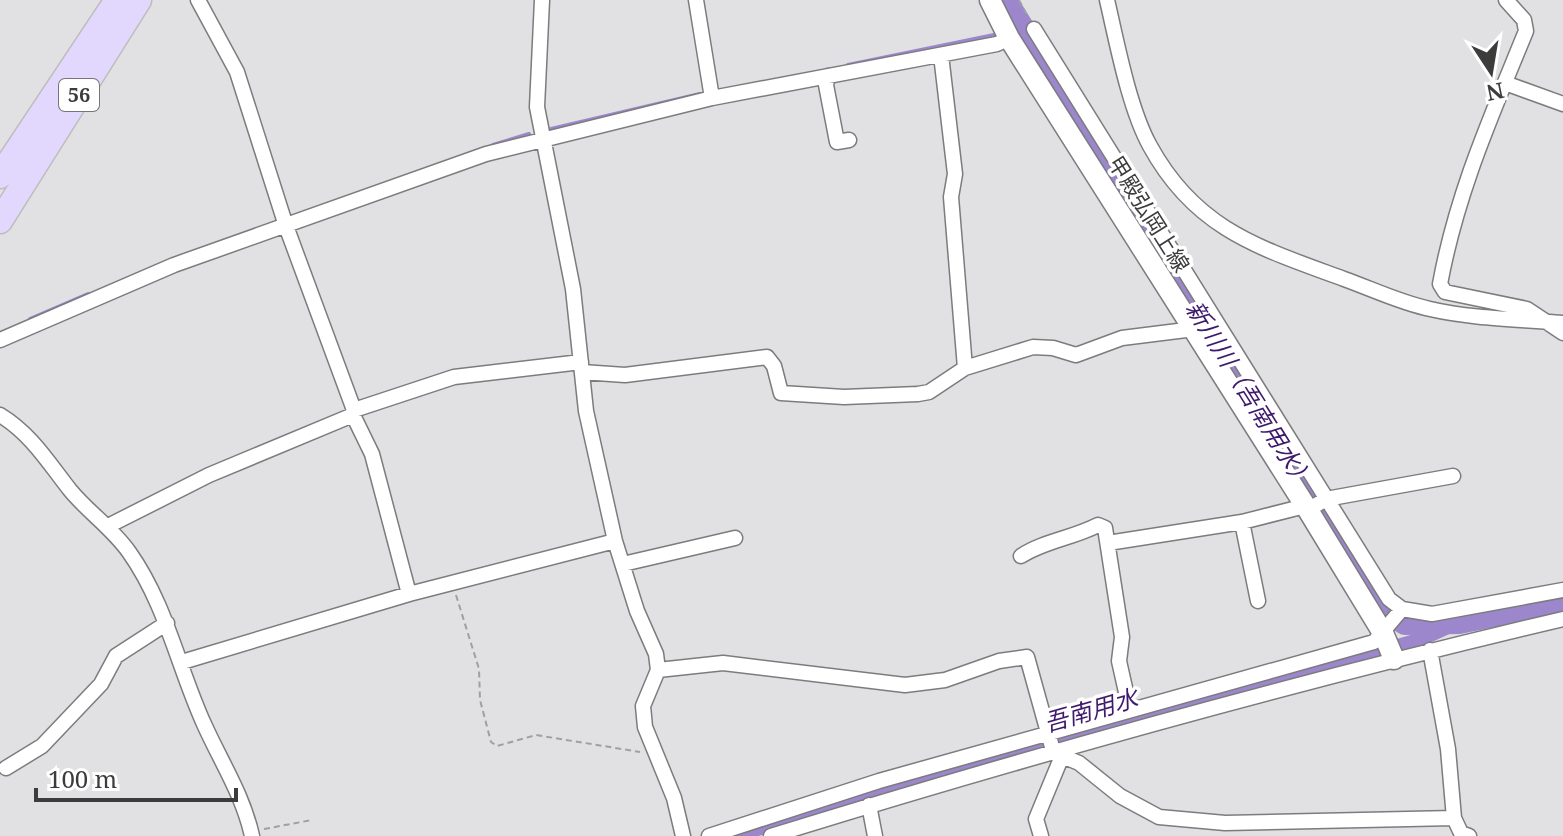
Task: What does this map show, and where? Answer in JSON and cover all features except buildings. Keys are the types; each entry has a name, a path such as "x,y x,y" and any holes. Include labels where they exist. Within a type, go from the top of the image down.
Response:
{"highway":[{"name":"56","path":"0,176 117,0"},
{"name":"56","path":"0,221 139,0"}],"main road":[{"name":"甲殿弘岡上線","path":"990,0 1021,36 1194,329 1315,505 1393,634"}],"street":[{"path":"198,0 237,72 286,226 372,454 409,594"},
{"path":"542,0 537,107 573,289 586,411 615,541 656,654 658,670 643,706 645,727 674,798 683,836"},
{"path":"696,0 712,98"},
{"path":"1107,0 1122,62 1149,144 1181,193 1223,229 1276,254 1426,309 1468,316 1563,323"},
{"path":"1506,0 1524,20 1526,31 1479,140 1449,239 1440,284 1445,292 1527,309 1563,333"},
{"path":"0,340 174,265 541,138 712,98 997,44 1021,36 1315,505 1389,599 1393,634"},
{"path":"941,55 955,174 951,197 965,368"},
{"path":"828,76 826,85 837,142 849,140"},
{"path":"1505,83 1563,104"},
{"path":"108,526 209,475 354,412 454,377 582,367 625,375 767,357 774,366 781,393 844,397 929,392 965,368 1033,347 1053,348 1076,355 1122,338 1194,329"},
{"path":"0,415 20,427 73,493 108,526 130,554 167,623 203,723 236,786 251,834"},
{"path":"1108,543 1242,522 1453,476"},
{"path":"1242,522 1258,601"},
{"path":"1021,556 1034,548 1071,539 1098,525 1105,528 1122,637 1119,661 1130,710"},
{"path":"623,564 735,538"},
{"path":"182,662 409,594 615,541"},
{"path":"709,836 879,781 1053,745 1130,710 1374,642 1432,614 1563,590"},
{"path":"771,836 1393,634 1430,650 1563,619"},
{"path":"6,768 42,746 101,684 116,656 167,623"},
{"path":"1430,650 1448,749 1454,818 1461,833 1469,836"},
{"path":"658,670 723,663 905,685 945,680 999,661 1027,657 1053,745 1036,819 1041,836"},
{"path":"1053,745 1120,796 1159,817 1204,829 1454,818"},
{"path":"869,805 875,836"}],"path":[{"path":"452,583 479,669 480,700 491,742 497,746 536,735 633,753 655,750"},
{"path":"251,834 312,820"}],"waterway":[{"name":"新川川（吾南用水）","path":"1005,0 1381,607 1405,623 1459,622 1563,601"},
{"path":"848,65 994,35"},
{"path":"551,129 700,94"},
{"path":"493,145 529,134"},
{"path":"30,319 88,294"},
{"name":"吾南用水","path":"733,836 1422,639 1459,622"}]}
